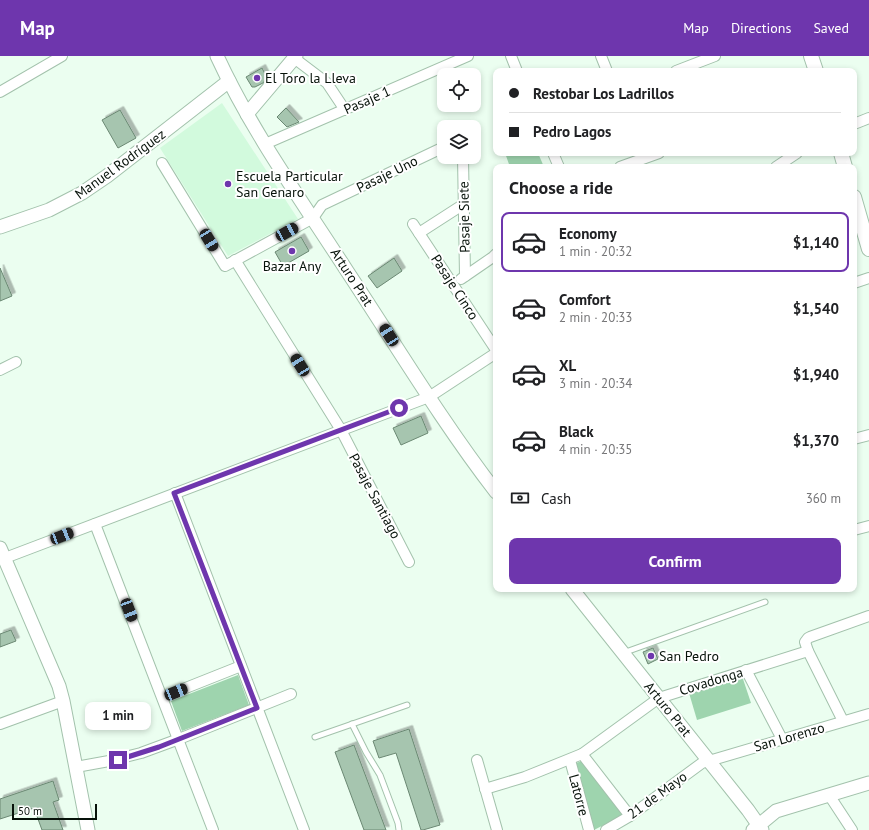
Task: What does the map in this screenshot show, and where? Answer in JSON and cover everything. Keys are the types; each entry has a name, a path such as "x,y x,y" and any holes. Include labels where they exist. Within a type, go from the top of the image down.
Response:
{"main road":[{"path":"811,56 815,68"},
{"path":"857,207 868,241"}],"street":[{"path":"0,92 62,56"},
{"name":"Arturo Prat","path":"217,56 229,81 265,144 430,397 493,488"},
{"name":"Pasaje 1","path":"265,144 468,56"},
{"path":"511,56 516,68"},
{"path":"601,56 606,68"},
{"path":"684,68 715,56"},
{"path":"247,114 295,57 327,83 345,110"},
{"name":"Manuel Rodríguez","path":"0,227 49,210 82,193 108,176 229,81"},
{"path":"857,123 869,118"},
{"name":"Pasaje Uno","path":"235,260 313,218 322,206 437,150"},
{"path":"627,164 644,156"},
{"path":"780,164 792,156"},
{"path":"162,163 225,266 235,260"},
{"name":"Pasaje Siete","path":"463,164 465,276"},
{"name":"Pasaje Cinco","path":"464,204 416,229 493,347"},
{"path":"452,284 493,257"},
{"name":"Pasaje Santiago","path":"235,260 341,430 409,562"},
{"path":"857,282 869,278"},
{"path":"88,830 64,701 2,553 95,524 430,397 493,354"},
{"path":"0,370 16,362"},
{"path":"857,438 869,435"},
{"path":"174,493 304,830"},
{"path":"95,524 214,830"},
{"path":"857,529 869,526"},
{"name":"Arturo Prat","path":"574,592 709,760 758,828"},
{"path":"843,721 808,651 806,642 808,638 869,616"},
{"name":"Covadonga","path":"485,789 525,777 582,754 658,698 808,651"},
{"path":"163,698 241,666"},
{"path":"746,670 782,739"},
{"path":"76,767 126,758 179,739 291,694"},
{"path":"0,724 64,701"},
{"name":"San Lorenzo","path":"709,760 869,714"},
{"path":"582,754 630,816"},
{"path":"477,760 497,830"},
{"name":"Latorre","path":"570,760 589,830"},
{"name":"21 de Mayo","path":"606,830 630,816 695,767 709,760"},
{"path":"758,828 776,811 869,783"},
{"path":"829,795 852,830"}],"lane":[{"path":"623,653 765,602"},
{"path":"315,737 407,705"},
{"path":"352,724 366,752 380,775 398,823 399,830"}],"shaded area":[{"name":"Escuela Particular San Genaro","path":"222,103 298,219 228,256 160,148"},
{"path":"506,156 539,156 543,164 509,164"},
{"path":"238,675 249,705 182,731 171,701"},
{"path":"742,676 751,703 697,720 689,693"},
{"path":"582,761 623,815 594,830 576,763"}],"building":[{"name":"El Toro la Lleva","path":"262,68 267,78 263,83 252,87 246,77"},
{"path":"286,108 299,122 287,127 277,117"},
{"path":"120,110 136,138 118,148 102,120"},
{"name":"Bazar Any","path":"301,237 309,251 283,266 275,252"},
{"path":"394,258 402,271 377,288 368,276"},
{"path":"0,268 12,296 0,301"},
{"path":"421,416 428,433 401,445 393,428"},
{"path":"11,630 16,641 0,647 0,634"},
{"name":"San Pedro","path":"653,648 658,659 648,664 643,652"},
{"path":"409,729 440,825 423,830 421,830 396,753 379,758 373,741"},
{"path":"354,745 386,830 364,830 335,752"},
{"path":"53,781 59,800 53,802 63,830 42,830 34,808 0,819 0,799"}],"place":[{"name":"El Toro la Lleva","path":"257,78"},
{"name":"Escuela Particular San Genaro","path":"228,184"},
{"name":"Bazar Any","path":"292,251"},
{"name":"San Pedro","path":"651,656"}],"route":[{"path":"118,760 159,747 257,708 174,493 399,408"}]}
